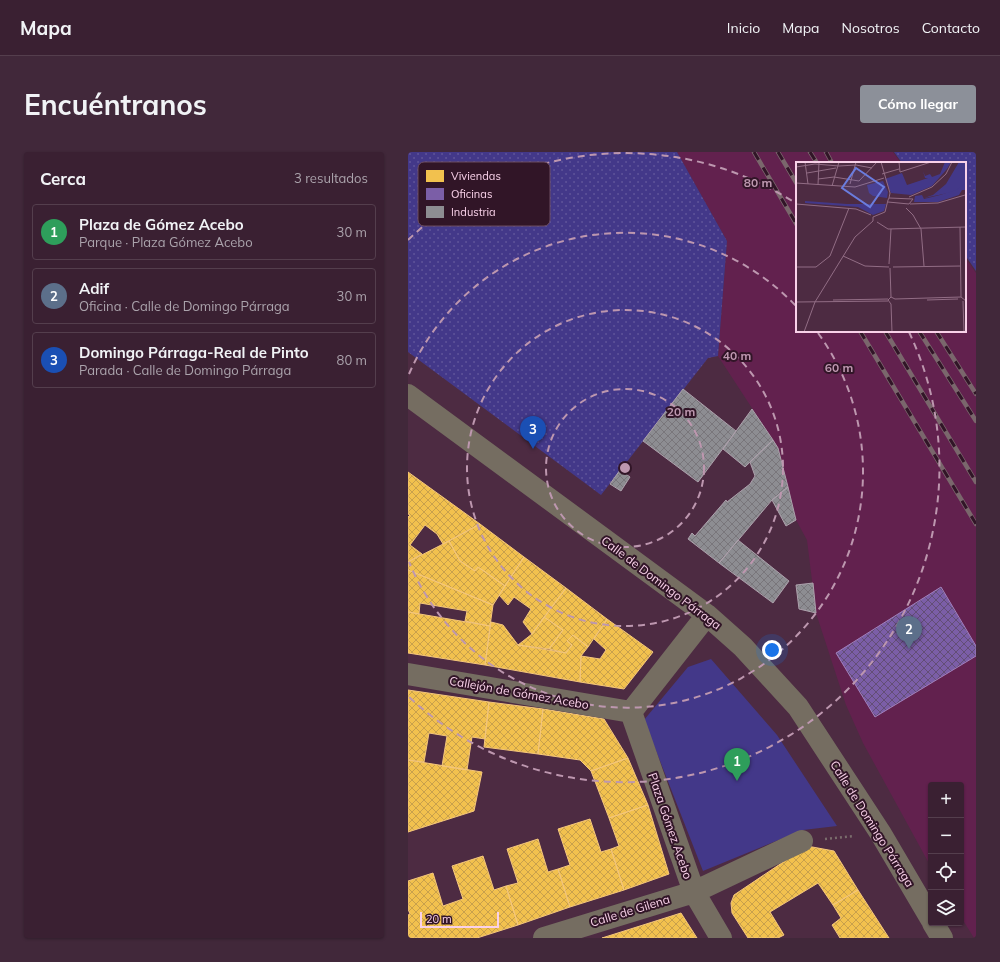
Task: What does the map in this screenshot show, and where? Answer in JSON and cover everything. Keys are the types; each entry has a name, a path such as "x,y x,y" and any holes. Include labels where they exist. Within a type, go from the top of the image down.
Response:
{"street":[{"name":"Calle de Domingo Párraga","path":"408,395 708,615 744,647 798,707 881,834 928,914"},
{"path":"630,712 708,615"},
{"name":"Callejón de Gómez Acebo","path":"408,674 630,712"},
{"name":"Plaza Gómez Acebo","path":"630,712 694,892 802,841"},
{"path":"694,892 721,938"},
{"name":"Calle de Gilena","path":"544,938 694,892"},
{"path":"936,926 942,938"}],"path":[{"path":"802,841 881,834"}],"shaded area":[{"path":"408,152 677,152 727,241 718,356 708,358 601,495 408,352"},
{"path":"677,152 893,152 900,162 796,162 796,332 966,332 966,258 976,273 976,938 974,938 964,922 964,782 928,782 928,862 863,743 846,705 816,613 807,540 796,520 778,448 718,356 727,241"},
{"path":"894,152 976,152 976,271 966,256 966,162 901,162"},
{"path":"711,659 777,735 837,826 803,830 703,871 644,720 688,667"}],"building: Viviendas":[{"path":"408,472 480,524 443,544 437,534 425,525 410,545 422,554 408,562 408,517 410,515 408,514"},
{"path":"480,524 524,557 505,586 478,567 475,571 460,561 449,541"},
{"path":"449,541 460,561 475,571 478,567 505,586 493,605 408,570 408,562"},
{"path":"524,557 566,588 532,634 523,622 531,609 514,597 508,605 499,595"},
{"path":"408,570 493,605 490,626 465,621 467,611 420,603 419,614 408,612"},
{"path":"566,588 607,619 588,647 573,635 567,641 572,645 566,653 549,649 563,630 544,617"},
{"path":"408,612 490,626 485,665 408,653"},
{"path":"544,617 563,630 549,649 518,645 532,634"},
{"path":"607,619 653,652 624,689 580,682 581,656 600,659 606,650 594,639"},
{"path":"491,622 503,625 518,645 566,653 572,645 567,641 573,635 588,647 581,656 580,682 485,665"},
{"path":"408,690 489,702 485,739 472,737 467,770 442,766 447,736 429,733 424,762 408,760"},
{"path":"489,702 543,709 538,754 484,747"},
{"path":"543,709 604,719 628,758 591,771 580,760 538,754"},
{"path":"628,758 648,805 609,818 591,771"},
{"path":"408,760 482,772 474,811 408,832"},
{"path":"648,805 669,874 624,890 611,849 619,846 609,818"},
{"path":"590,819 601,852 611,849 624,890 570,907 558,869 570,865 558,829"},
{"path":"538,839 548,872 558,869 570,907 518,925 506,886 518,883 507,849"},
{"path":"807,846 834,851 858,890 833,905 818,883 770,912 784,935 778,938 748,938 732,913 731,903 734,895"},
{"path":"483,856 494,890 506,886 518,925 477,938 408,938 408,915 410,914 408,909 408,881 433,873 443,906 463,899 452,866"},
{"path":"858,890 889,938 840,938 832,925 841,918 833,905"},
{"path":"681,913 697,938 602,938"}],"building: Oficinas":[{"path":"941,587 976,646 976,656 875,717 836,653"}],"building: Industria":[{"path":"683,389 736,431 698,482 643,441"},
{"path":"752,409 773,440 745,467 723,449"},
{"path":"773,440 778,448 788,487 772,500 719,563 688,539 692,533 695,536 726,500 727,502 750,484 755,476 750,462"},
{"path":"620,470 630,477 621,491 610,484"},
{"path":"788,487 796,520 786,526 772,500"},
{"path":"738,540 789,581 773,603 719,563"},
{"path":"813,583 816,613 799,609 796,585"}],"railway":[{"path":"754,152 796,223"},
{"path":"778,152 796,182"},
{"path":"810,152 816,162"},
{"path":"826,152 831,162"},
{"path":"861,332 976,524"},
{"path":"886,332 976,482"},
{"path":"920,332 976,421"},
{"path":"937,332 976,394"}],"place":[{"name":"Domingo Párraga-Real de Pinto","path":"533,449"},
{"name":"Adif","path":"909,649"},
{"name":"Plaza de Gómez Acebo","path":"737,781"}]}
